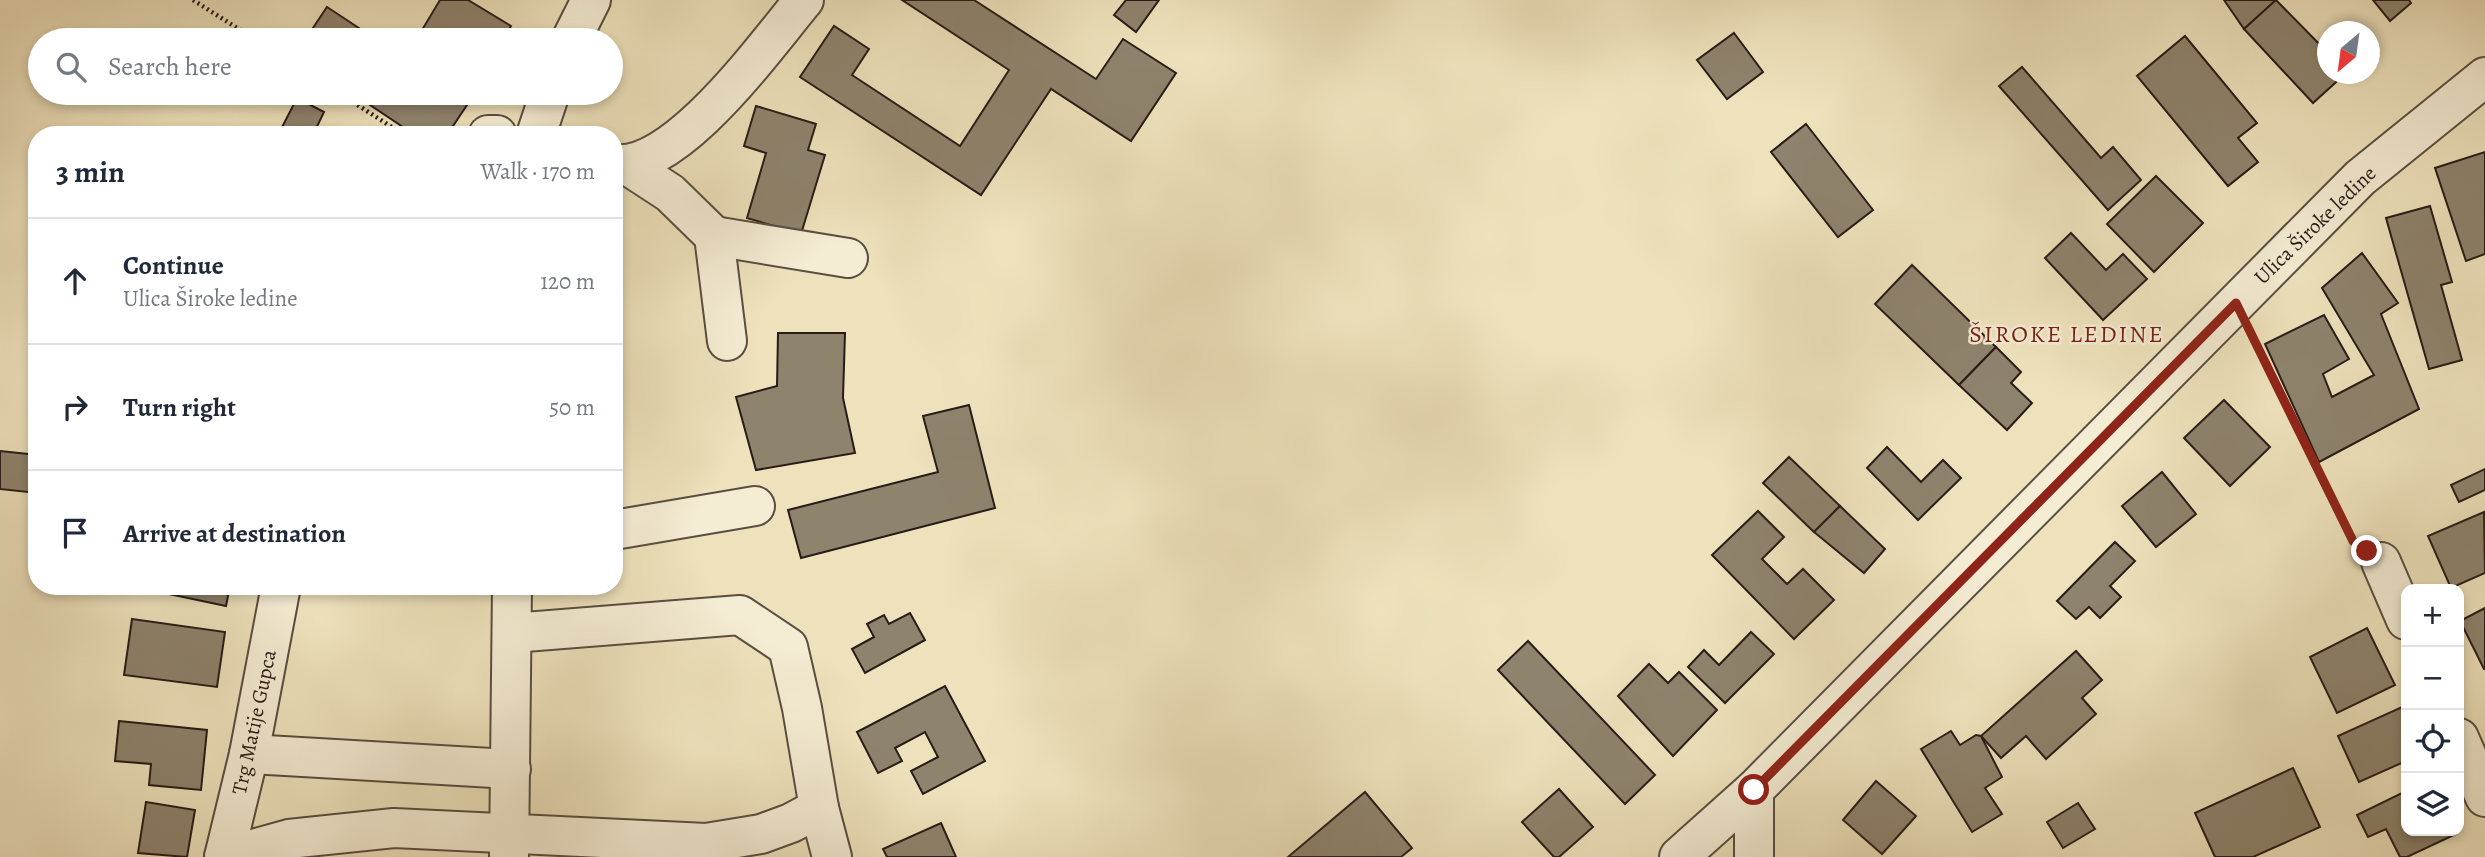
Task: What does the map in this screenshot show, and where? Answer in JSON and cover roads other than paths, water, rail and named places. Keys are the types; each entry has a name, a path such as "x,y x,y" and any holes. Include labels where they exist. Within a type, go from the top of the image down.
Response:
{"street":[{"path":"577,28 591,0"},
{"path":"623,163 664,150 707,114 804,0"},
{"name":"Ulica Široke ledine","path":"1679,857 1754,790 2360,178 2485,77"},
{"path":"539,126 546,105"},
{"path":"623,166 670,192 714,236 848,258"},
{"path":"714,236 727,341"},
{"path":"623,528 755,506"},
{"path":"2381,562 2401,608"},
{"name":"Trg Matije Gupca","path":"279,595 249,754 224,857 289,839 394,828 509,845 706,843 761,834 792,823 819,808"},
{"path":"509,845 512,595"},
{"path":"512,633 740,615 788,647 802,708 819,808 832,857"},
{"path":"2464,749 2485,797"},
{"path":"249,754 511,769"},
{"path":"1754,790 1754,857"}],"district":[{"name":"ŠIROKE LEDINE","path":"2067,334"}]}
